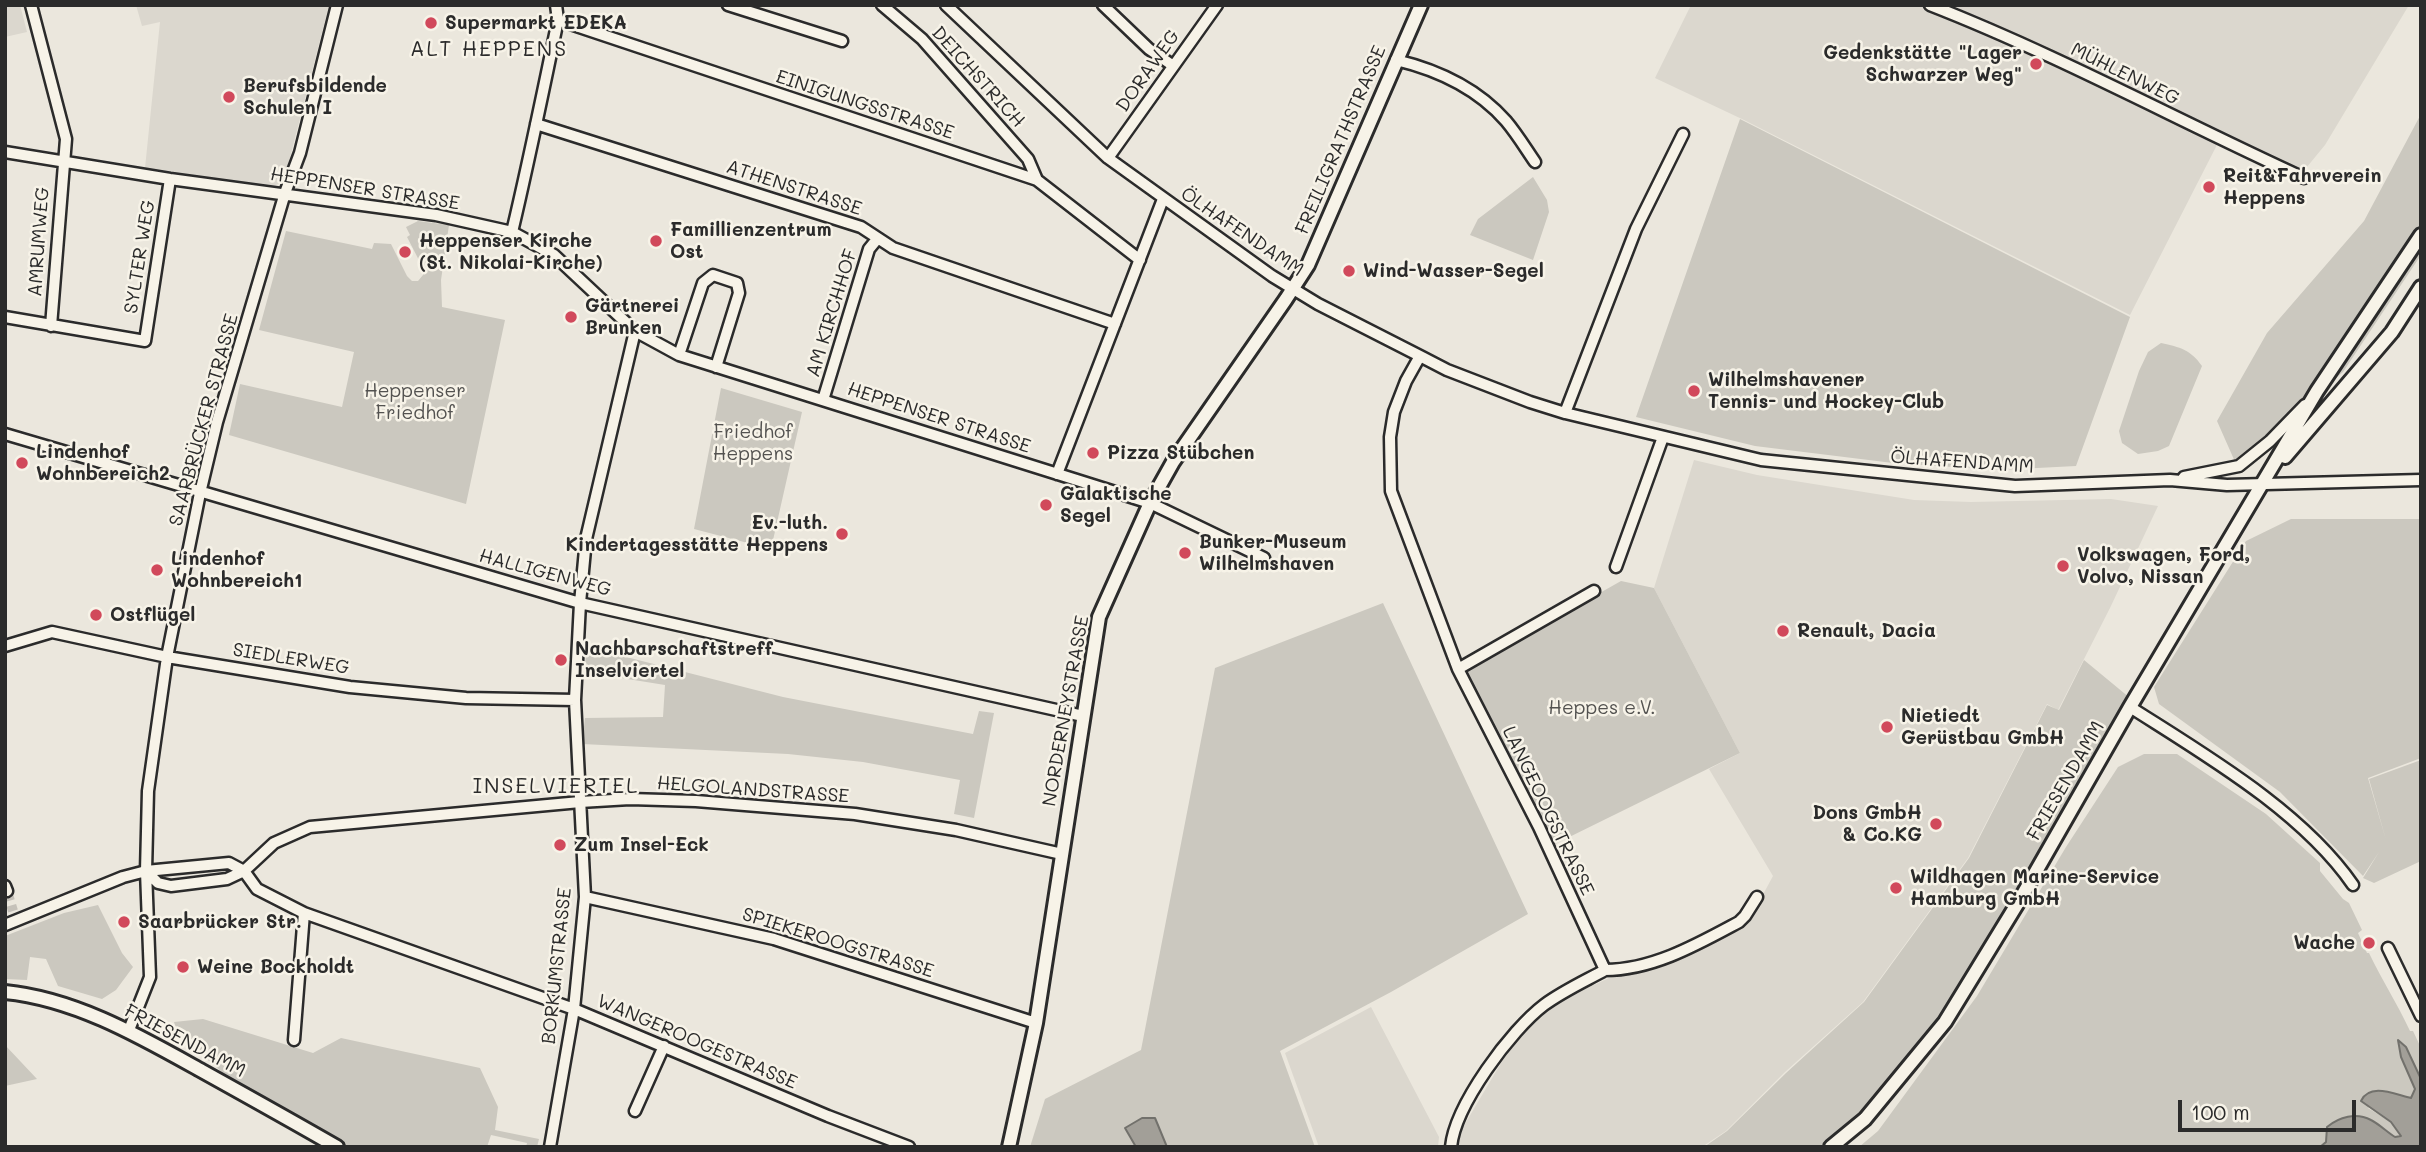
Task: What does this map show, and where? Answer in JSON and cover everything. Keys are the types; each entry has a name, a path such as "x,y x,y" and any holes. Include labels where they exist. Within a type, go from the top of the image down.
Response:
{"main road":[{"name":"FREILIGRATHSTRASSE","path":"1293,289 1308,265 1421,5"},
{"name":"FRIESENDAMM","path":"1831,1147 1865,1119 1945,1022 2022,896 2317,391 2421,235"},
{"name":"FRIESENDAMM","path":"2262,484 2392,332 2421,287"},
{"name":"NORDERNEYSTRASSE","path":"1009,1147 1036,1023 1100,617 1150,503 1173,462 1293,289"},
{"name":"FRIESENDAMM","path":"5,992 19,993 68,1007 129,1030 337,1147"}],"street":[{"name":"AMRUMWEG","path":"32,5 66,139 51,326"},
{"name":"SAARBRÜCKER STRASSE","path":"129,1030 150,976 146,871 148,791 167,657 200,493 217,422 285,193 300,153 337,5"},
{"path":"512,232 534,143 558,20 556,5"},
{"path":"729,5 842,41"},
{"name":"DEICHSTRICH","path":"882,5 922,39 949,69 1028,159 1037,180"},
{"name":"ÖLHAFENDAMM","path":"946,5 1108,158 1293,289 1420,356 1492,388 1565,413 1761,460 2015,486 2170,480 2227,485 2421,480"},
{"path":"1103,5 1149,50 1172,65"},
{"name":"DORAWEG","path":"1108,158 1217,5"},
{"name":"MÜHLENWEG","path":"1930,5 2025,45 2225,142 2304,177"},
{"name":"EINIGUNGSSTRASSE","path":"558,20 1037,180 1140,260"},
{"path":"1396,60 1430,69 1462,84 1506,120 1535,162"},
{"name":"ATHENSTRASSE","path":"536,124 861,227 893,248 1115,324"},
{"path":"1565,413 1636,229 1682,134"},
{"name":"HEPPENSER STRASSE","path":"5,152 170,179 436,215 512,232 554,255 635,331 679,355 1150,503 1264,558"},
{"name":"SYLTER WEG","path":"51,326 145,341 170,179"},
{"path":"1057,474 1163,199"},
{"name":"AM KIRCHHOF","path":"823,400 869,249 878,238"},
{"path":"679,355 703,284 713,275 737,283 739,293 716,367"},
{"path":"5,317 51,326"},
{"name":"BORKUMSTRASSE","path":"550,1147 574,1009 585,897 575,700 586,539 635,331"},
{"name":"LANGEOOGSTRASSE","path":"1420,356 1406,381 1394,412 1390,437 1391,491 1458,669 1539,827 1605,970"},
{"name":"FRIESENDAMM","path":"2170,480 2239,466 2270,441 2317,391"},
{"name":"HALLIGENWEG","path":"5,434 580,603 1083,716"},
{"path":"1616,566 1663,437"},
{"path":"1458,669 1594,591"},
{"name":"SIEDLERWEG","path":"5,646 52,632 167,657 350,687 466,698 575,700"},
{"path":"2130,707 2200,752 2277,807 2329,855 2353,885"},
{"name":"HELGOLANDSTRASSE","path":"146,871 158,883 171,886 227,879 244,871 274,843 310,827 630,799 696,801 855,814 956,830 1062,855"},
{"path":"5,925 15,916 146,871 229,863 244,871"},
{"name":"WANGEROOGESTRASSE","path":"244,871 257,889 304,914 574,1009 828,1116 909,1147"},
{"name":"SPIEKEROOGSTRASSE","path":"585,897 774,939 1036,1023"},
{"path":"1451,1147 1459,1114 1486,1071 1527,1020 1559,995 1605,970 1625,970 1690,949 1739,922 1757,897"},
{"path":"293,1040 304,914"},
{"path":"2388,948 2421,1016"},
{"path":"635,1111 664,1046"}],"shaded area":[{"path":"5,5 20,5 27,32 5,37"},
{"name":"Berufsbildende Schulen I","path":"136,5 329,5 284,181 268,189 145,168 160,22 142,26"},
{"path":"1691,5 2409,5 2325,145 2302,173 2221,137 2130,315 1744,120 1655,78"},
{"path":"1694,460 1757,475 1914,500 1971,502 2111,499 2158,506 2058,710 2047,704 1968,858 1863,1002 1785,1072 1726,1131 1702,1147 1459,1147 1459,1134 1504,1058 1551,1005 1611,977 1660,963 1688,949 1760,900 1773,876 1709,769 1740,753 1654,588"},
{"path":"1371,1007 1439,1137 1438,1147 1319,1147 1285,1053"},
{"path":"2398,1040 2406,1047 2421,1079 2421,1147 2320,1147 2326,1142 2327,1127 2348,1117 2365,1118 2395,1137 2401,1136 2391,1122 2361,1101 2365,1095 2377,1091 2411,1098 2415,1089 2401,1057"},
{"path":"1142,1118 1155,1118 1167,1147 1136,1147 1125,1128"}],"green space":[{"path":"2421,114 2421,255 2343,372 2236,464 2217,421 2267,333 2364,221"},
{"path":"1740,119 2130,317 2076,466 1998,470 1893,463 1755,446 1636,417"},
{"path":"1533,177 1547,200 1549,212 1533,260 1470,235 1478,219"},
{"name":"Heppenser Friedhof","path":"418,221 449,225 441,280 442,307 505,320 466,504 229,435 240,384 342,407 354,352 259,330 286,231 372,249 374,243 391,244 407,276 412,281 418,281 423,275 423,268 407,237 410,235 406,227"},
{"path":"2161,343 2184,350 2194,356 2202,366 2169,446 2138,454 2122,443 2119,431 2148,352"},
{"name":"Friedhof Heppens","path":"721,388 802,412 771,549 694,529"},
{"path":"2291,519 2421,519 2421,758 2368,778 2386,840 2369,779 2421,760 2421,861 2374,883 2363,878 2379,852 2363,876 2280,792 2159,704 2154,687 2246,541"},
{"name":"Heppes e.V.","path":"1621,581 1654,588 1740,753 1551,846 1462,671"},
{"path":"1383,603 1528,914 1280,1051 1315,1147 1030,1147 1045,1099 1141,1050 1215,668"},
{"path":"587,647 783,697 973,734 979,711 994,713 974,818 954,814 960,780 863,762 788,754 582,744 585,718 663,717 665,685 584,672"},
{"path":"2084,660 2130,698 2026,882 1942,1018 1861,1115 1824,1147 1704,1147 1727,1131 1864,1002 1969,858 2047,705 2059,710"},
{"path":"2144,754 2177,754 2266,814 2320,863 2320,871 2349,903 2362,930 2358,933 2367,953 2421,1048 2421,1079 2406,1047 2401,1057 2415,1089 2411,1099 2385,1091 2368,1108 2391,1122 2402,1136 2395,1137 2374,1122 2354,1116 2343,1118 2327,1127 2326,1142 2320,1147 1859,1147 1878,1131 1977,996 2066,847 2118,767"},
{"path":"98,905 122,953 133,967 116,990 102,999 58,986 46,959 30,957 27,980 5,979 5,936 64,913"},
{"path":"203,1019 313,1053 341,1038 480,1068 498,1107 495,1130 539,1139 537,1147 526,1147 527,1143 491,1135 487,1147 344,1147 224,1074 178,1034 174,1022"},
{"path":"5,1045 37,1079 5,1086"}],"tunnel":[{"path":"7,891 13,911"}],"place":[{"name":"Supermarkt EDEKA","path":"431,23"},
{"name":"Gedenkstätte \"Lager Schwarzer Weg\"","path":"2036,64"},
{"name":"Berufsbildende Schulen I","path":"229,97"},
{"name":"Reit&Fahrverein Heppens","path":"2209,187"},
{"name":"Famillienzentrum Ost","path":"656,241"},
{"name":"Heppenser Kirche (St. Nikolai-Kirche)","path":"405,252"},
{"name":"Wind-Wasser-Segel","path":"1349,271"},
{"name":"Gärtnerei Brunken","path":"571,317"},
{"name":"Wilhelmshavener Tennis- und Hockey-Club","path":"1694,391"},
{"name":"Pizza Stübchen","path":"1093,453"},
{"name":"Lindenhof Wohnbereich2","path":"22,463"},
{"name":"Galaktische Segel","path":"1046,505"},
{"name":"Ev.-luth. Kindertagesstätte Heppens","path":"842,534"},
{"name":"Bunker-Museum Wilhelmshaven","path":"1185,553"},
{"name":"Volkswagen, Ford, Volvo, Nissan","path":"2063,566"},
{"name":"Lindenhof Wohnbereich1","path":"157,570"},
{"name":"Ostflügel","path":"96,615"},
{"name":"Renault, Dacia","path":"1783,631"},
{"name":"Nachbarschaftstreff Inselviertel","path":"561,660"},
{"name":"Nietiedt Gerüstbau GmbH","path":"1887,727"},
{"name":"Dons GmbH & Co.KG","path":"1936,824"},
{"name":"Zum Insel-Eck","path":"560,845"},
{"name":"Wildhagen Marine-Service Hamburg GmbH","path":"1896,888"},
{"name":"Saarbrücker Str.","path":"124,922"},
{"name":"Wache","path":"2369,943"},
{"name":"Weine Bockholdt","path":"183,967"}],"district":[{"name":"ALT HEPPENS","path":"489,50"},
{"name":"INSELVIERTEL","path":"556,787"}]}
